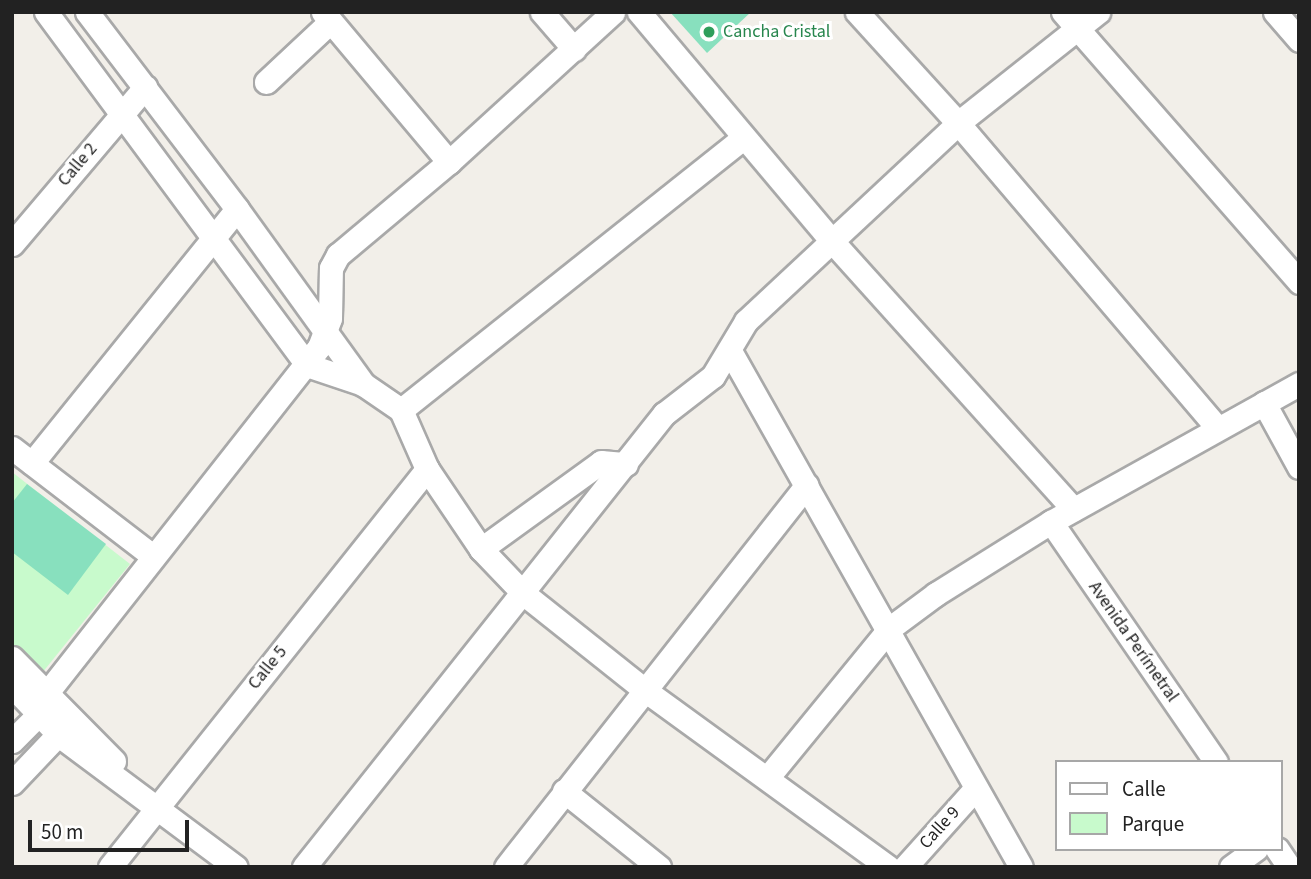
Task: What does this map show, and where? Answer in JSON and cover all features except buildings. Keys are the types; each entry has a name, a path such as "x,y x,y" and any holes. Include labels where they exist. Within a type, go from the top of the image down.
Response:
{"street":[{"path":"46,12 120,116 307,365 363,384 401,410 427,469 481,550 524,594 646,691 768,777 888,867"},
{"path":"87,12 237,209 363,384"},
{"path":"542,12 574,49"},
{"path":"12,741 153,556 307,365 326,332 332,302 331,268 338,255 449,162 613,12"},
{"path":"639,12 831,240 1073,509"},
{"path":"857,12 958,123 1216,427"},
{"path":"304,867 524,594 664,414 713,376 746,321 1070,21 1098,12"},
{"path":"1275,12 1299,40"},
{"path":"266,82 326,17 449,162"},
{"path":"1070,21 1299,282"},
{"name":"Calle 2","path":"12,244 145,87"},
{"path":"401,410 744,137"},
{"path":"32,463 237,209"},
{"path":"730,351 890,628 975,789 1021,867"},
{"path":"768,777 890,628 1051,522 1216,427 1299,384"},
{"path":"1264,403 1299,467"},
{"path":"12,448 153,556"},
{"path":"481,550 601,462 626,464"},
{"name":"Calle 5","path":"110,867 427,469"},
{"path":"506,867 807,485"},
{"name":"Avenida Perímetral","path":"1051,522 1215,760"},
{"path":"12,658 42,704 66,727 158,806 236,867"},
{"path":"12,687 42,704"},
{"path":"12,783 66,727"},
{"name":"Calle 9","path":"905,867 975,789"},
{"path":"564,791 659,867"},
{"path":"1231,867 1253,851"},
{"path":"1278,851 1289,867"}],"green space":[{"name":"Cancha Cristal","path":"670,12 751,12 707,53"},
{"path":"12,472 130,564 38,678 12,652"},
{"path":"27,484 106,544 68,595 12,552 12,503"}],"place":[{"name":"Cancha Cristal","path":"709,32"}]}
